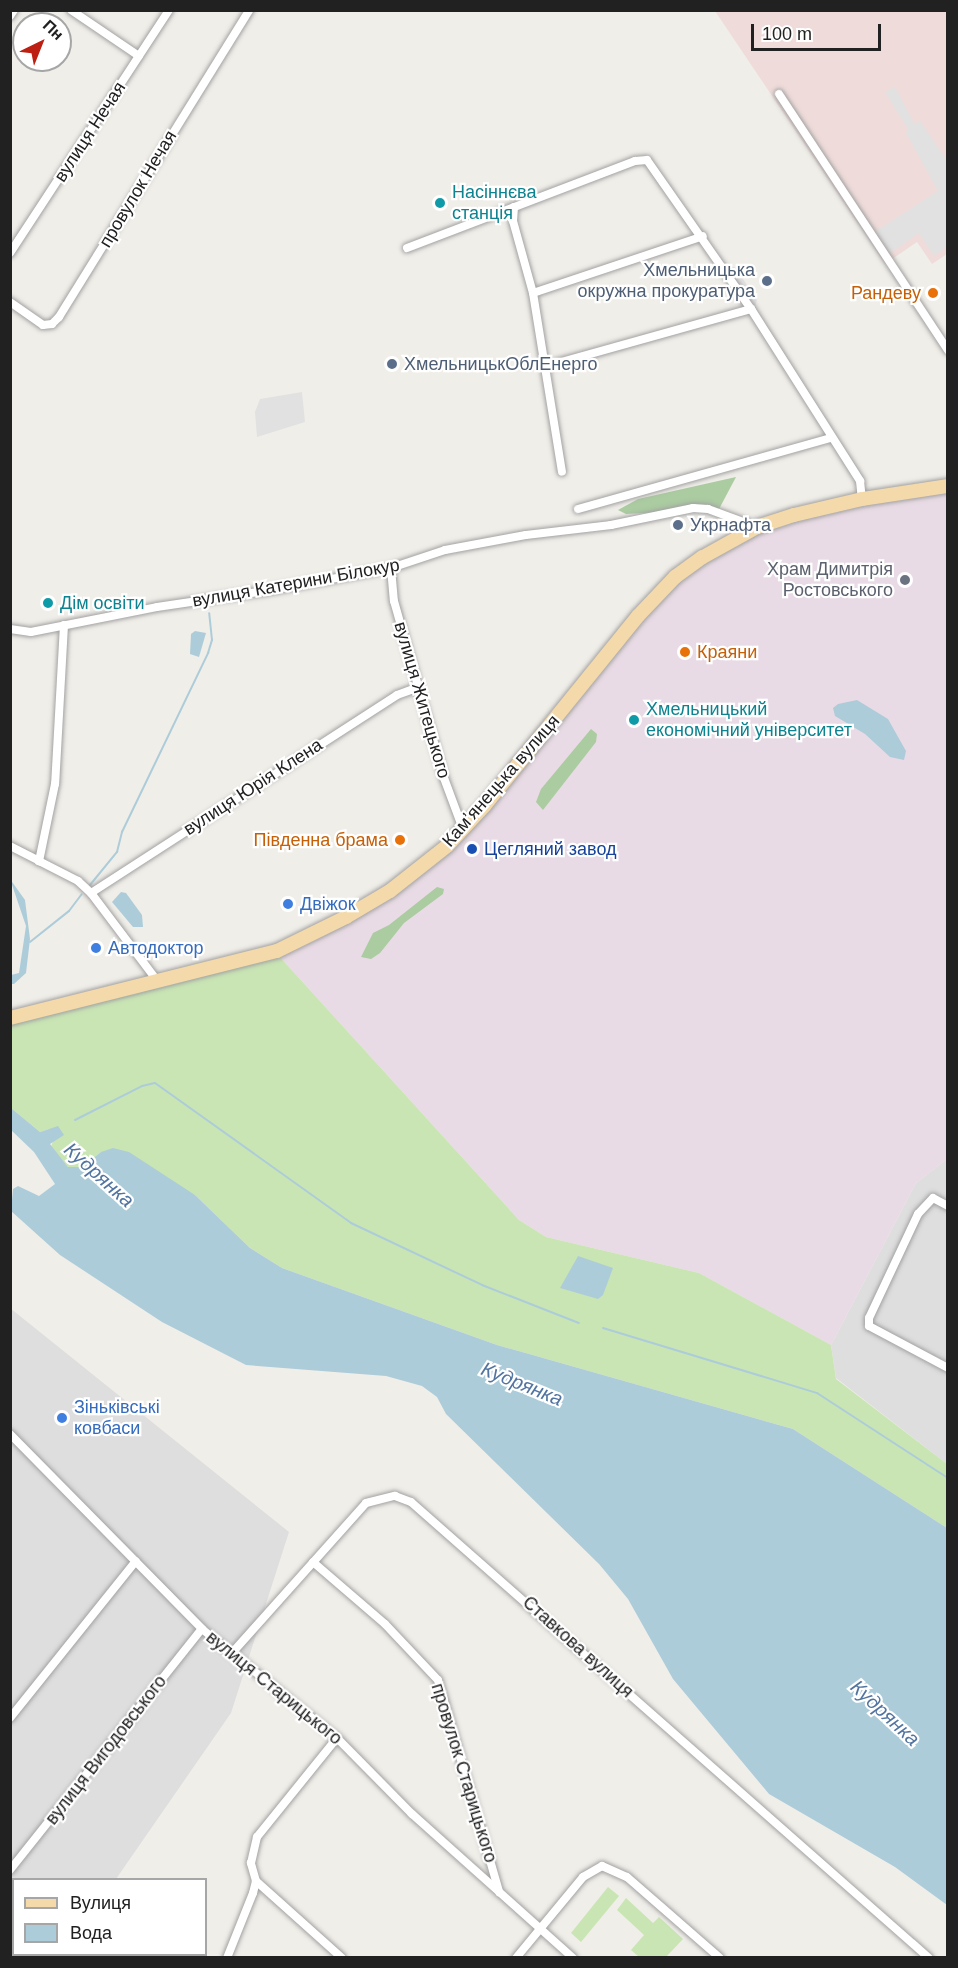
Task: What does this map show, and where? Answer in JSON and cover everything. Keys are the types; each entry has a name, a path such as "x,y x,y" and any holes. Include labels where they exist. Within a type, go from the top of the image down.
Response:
{"main road":[{"name":"Камʼянецька вулиця","path":"10,1018 277,951 328,926 390,891 464,829 623,634 675,578 726,542 756,527 862,499 948,486"}],"street":[{"path":"10,16 15,10"},
{"path":"71,10 139,56"},
{"name":"вулиця Нечая","path":"10,253 169,10"},
{"name":"провулок Нечая","path":"10,302 43,325 52,324 59,317 249,10"},
{"path":"779,94 915,296 948,350"},
{"path":"407,248 635,161 646,160 656,170 703,236 751,309 860,481 862,499"},
{"path":"514,207 513,221 533,293 547,366 551,421 562,472"},
{"path":"533,293 703,236"},
{"path":"547,366 751,309"},
{"path":"578,509 831,438"},
{"name":"вулиця Катерини Білокур","path":"11,627 31,632 391,568 446,550 526,535 610,525 687,509 708,509 756,527"},
{"name":"вулиця Житецького","path":"391,568 394,601 444,778 464,829"},
{"path":"39,861 55,784 64,625"},
{"name":"вулиця Юрія Клена","path":"91,894 397,695 419,687"},
{"path":"10,846 78,881 91,894 158,982"},
{"path":"944,1204 933,1198 918,1214 869,1318 869,1326 948,1368"},
{"name":"вулиця Старицького","path":"10,1434 202,1629 338,1738 482,1878 573,1958"},
{"name":"Ставкова вулиця","path":"231,1653 366,1503 395,1496 411,1502 929,1958"},
{"path":"10,1718 136,1561"},
{"name":"провулок Старицького","path":"313,1562 386,1624 438,1680 499,1893"},
{"name":"вулиця Вигодовського","path":"10,1870 202,1629"},
{"path":"338,1738 257,1837 251,1863 256,1881 342,1958"},
{"path":"516,1958 583,1877 602,1866 627,1877 720,1958"},
{"path":"482,1878 493,1870"},
{"path":"227,1958 256,1881"}],"shaded area":[{"path":"715,11 947,11 947,254 932,264 917,242 885,264"},
{"path":"895,87 914,123 921,122 947,161 947,246 934,256 919,233 890,253 876,231 938,191 906,133 908,129 885,92"},
{"path":"725,266 735,267 757,300 754,310"},
{"path":"302,392 305,422 257,437 255,412 260,399"},
{"path":"947,491 947,1159 916,1183 831,1345 699,1273 546,1237 519,1220 278,955 426,870 678,581 728,546 758,531 863,503"},
{"path":"947,1159 947,1464 836,1378 831,1345 916,1183"},
{"path":"10,1308 289,1532 231,1713 117,1878 12,1878 12,1956 64,1956 11,1957"}],"green space":[{"path":"736,477 719,509 626,514 618,510 638,499"},
{"path":"591,729 597,734 596,742 543,810 536,802 541,789"},
{"path":"437,887 444,889 443,894 404,923 380,953 371,959 361,957 373,933 389,925"},
{"path":"278,955 519,1220 546,1237 699,1273 831,1345 836,1379 947,1464 947,1528 793,1429 497,1345 282,1268 250,1248 195,1195 101,1152 82,1167 68,1167 51,1147 54,1138 49,1129 40,1132 11,1108 10,1023"},
{"path":"608,1887 619,1896 581,1942 571,1933"},
{"path":"626,1898 653,1923 659,1917 683,1939 666,1957 639,1957 631,1950 644,1935 617,1910"}],"water":[{"path":"195,631 206,633 199,657 190,654 191,634"},
{"path":"857,700 888,719 906,751 904,760 890,757 865,734 835,716 833,708 838,704"},
{"path":"10,879 25,900 30,939 26,973 14,984 11,984 11,975 19,973 26,926"},
{"path":"121,892 126,893 142,915 143,927 133,927 112,902"},
{"name":"Кудрянка","path":"11,1108 40,1132 58,1126 64,1135 50,1144 68,1167 82,1167 101,1152 113,1148 129,1152 195,1195 250,1248 282,1268 497,1345 793,1429 947,1528 947,1905 895,1867 769,1794 673,1679 628,1599 599,1564 446,1414 437,1397 422,1386 386,1376 246,1365 162,1322 60,1255 11,1211 13,1189 18,1186 39,1196 55,1184 34,1152 11,1130"},
{"path":"578,1256 613,1268 603,1295 598,1299 560,1288"}],"waterway":[{"path":"90,885 117,852 122,832 208,653 212,640 209,613"},
{"path":"30,942 69,911 82,894"},
{"path":"75,1120 142,1086 155,1083 351,1223 482,1285 579,1323"},
{"path":"603,1328 817,1393 948,1478"}],"place":[{"name":"Насіннєва станція","path":"440,203"},
{"name":"Хмельницька окружна прокуратура","path":"767,281"},
{"name":"Рандеву","path":"933,293"},
{"name":"ХмельницькОблЕнерго","path":"392,364"},
{"name":"Укрнафта","path":"678,525"},
{"name":"Храм Димитрія Ростовського","path":"905,580"},
{"name":"Дім освіти","path":"48,603"},
{"name":"Краяни","path":"685,652"},
{"name":"Хмельницький економічний університет","path":"634,720"},
{"name":"Південна брама","path":"400,840"},
{"name":"Цегляний завод","path":"472,849"},
{"name":"Двіжок","path":"288,904"},
{"name":"Автодоктор","path":"96,948"},
{"name":"Зіньківські ковбаси","path":"62,1418"}]}
